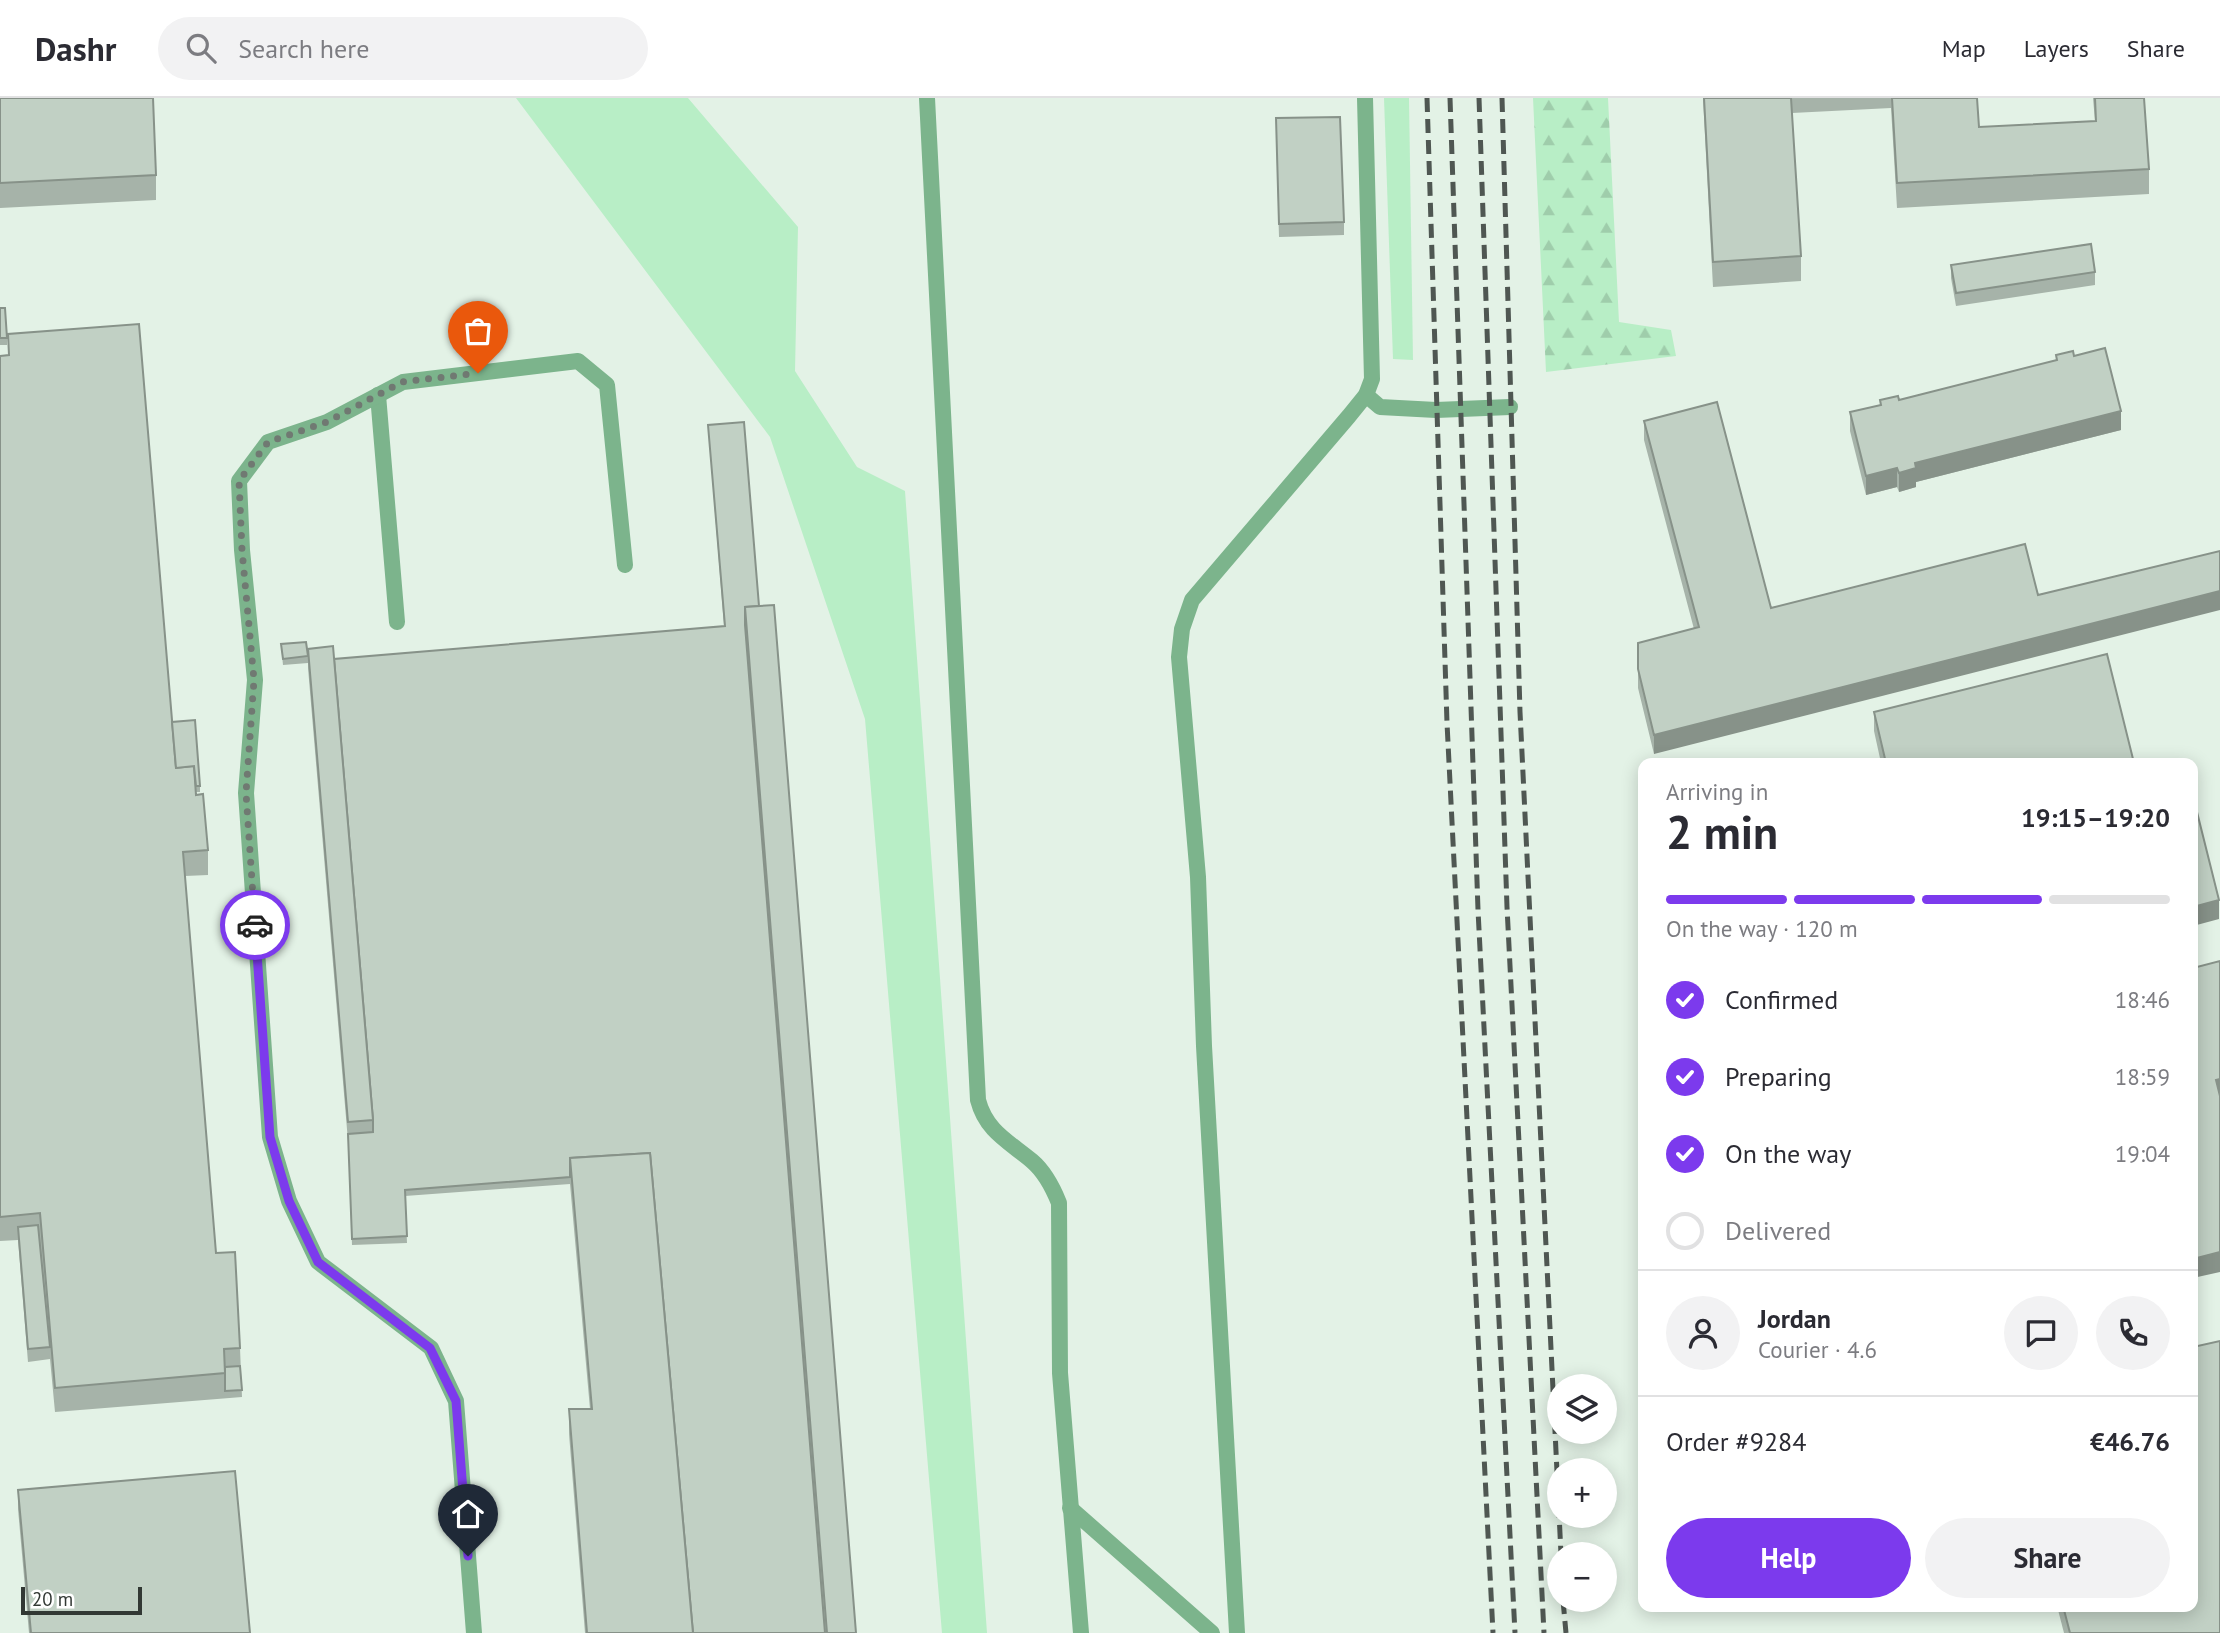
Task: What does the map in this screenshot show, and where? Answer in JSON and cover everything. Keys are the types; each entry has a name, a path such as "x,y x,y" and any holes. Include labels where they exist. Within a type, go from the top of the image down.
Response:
{"lane":[{"path":"927,98 978,1100 982,1119 992,1131 1034,1163 1052,1186 1059,1203 1060,1373 1081,1633"},
{"path":"1237,1633 1204,1046 1198,877 1179,657 1182,629 1192,600 1366,395 1372,379 1365,98"},
{"path":"474,1633 456,1401 430,1348 318,1262 289,1201 270,1137 246,793 254,680 242,550 239,481 268,442 327,422 402,382 578,361 607,386 625,565"},
{"path":"378,395 397,622"},
{"path":"1366,395 1380,407 1436,410 1510,407"},
{"path":"1070,1508 1212,1633"}],"green space":[{"path":"516,98 688,98 798,227 795,371 857,467 905,491 987,1633 942,1633 865,719 770,437"},
{"path":"1384,98 1409,98 1413,360 1393,359"},
{"path":"1533,98 1608,98 1619,322 1671,330 1676,356 1546,372"}],"building":[{"path":"0,98 153,98 156,175 0,183"},
{"path":"1704,98 1791,98 1801,256 1713,262"},
{"path":"1892,98 1977,98 1979,127 2096,121 2095,98 2144,98 2149,169 1897,183"},
{"path":"1340,117 1344,222 1279,224 1276,118"},
{"path":"2091,244 2095,272 1956,293 1951,265"},
{"path":"0,308 5,308 7,338 0,338"},
{"path":"139,324 176,768 194,766 196,795 203,794 208,850 183,852 216,1253 235,1252 240,1348 224,1349 225,1373 55,1388 40,1213 0,1217 0,356 9,355 8,334"},
{"path":"2105,348 2121,411 1915,463 1916,468 1899,473 1897,468 1866,476 1850,412 1881,405 1880,400 1898,396 1899,400 2057,360 2056,355 2073,351 2074,356"},
{"path":"1717,402 1771,608 2025,544 2038,595 2220,551 2220,591 1654,735 1638,669 1638,643 1699,627 1644,421"},
{"path":"744,422 759,606 745,607 745,625 825,1633 693,1633 650,1153 570,1158 570,1177 405,1190 407,1236 352,1239 348,1134 373,1132 373,1120 334,659 725,626 708,425"},
{"path":"774,605 856,1633 827,1633 745,607"},
{"path":"306,642 308,656 283,659 281,644"},
{"path":"333,646 373,1120 348,1122 308,649"},
{"path":"2107,654 2133,758 1885,758 1874,712"},
{"path":"195,720 200,786 196,786 194,766 176,768 172,722"},
{"path":"2198,816 2219,900 2198,906"},
{"path":"2220,961 2220,1079 2216,1080 2220,1096 2220,1252 2198,1258 2198,967"},
{"path":"650,1153 693,1633 587,1633 569,1409 592,1409 570,1158"},
{"path":"38,1225 50,1347 28,1349 18,1227"},
{"path":"2220,1341 2220,1633 2070,1633 2065,1612 2198,1612 2198,1346"},
{"path":"240,1366 242,1390 225,1391 225,1367"},
{"path":"235,1471 250,1633 31,1633 18,1490"}],"railway":[{"path":"1427,98 1447,723 1493,1633"},
{"path":"1450,98 1478,910 1515,1633"},
{"path":"1479,98 1507,907 1544,1633"},
{"path":"1502,98 1520,712 1560,1542"},
{"path":"1564,1612 1566,1633"}],"way so far":[{"path":"255,925 246,793 254,680 242,550 239,481 268,442 327,422 402,382 478,373"}],"route":[{"path":"255,925 270,1137 289,1201 318,1262 430,1348 456,1401 468,1556"}]}
